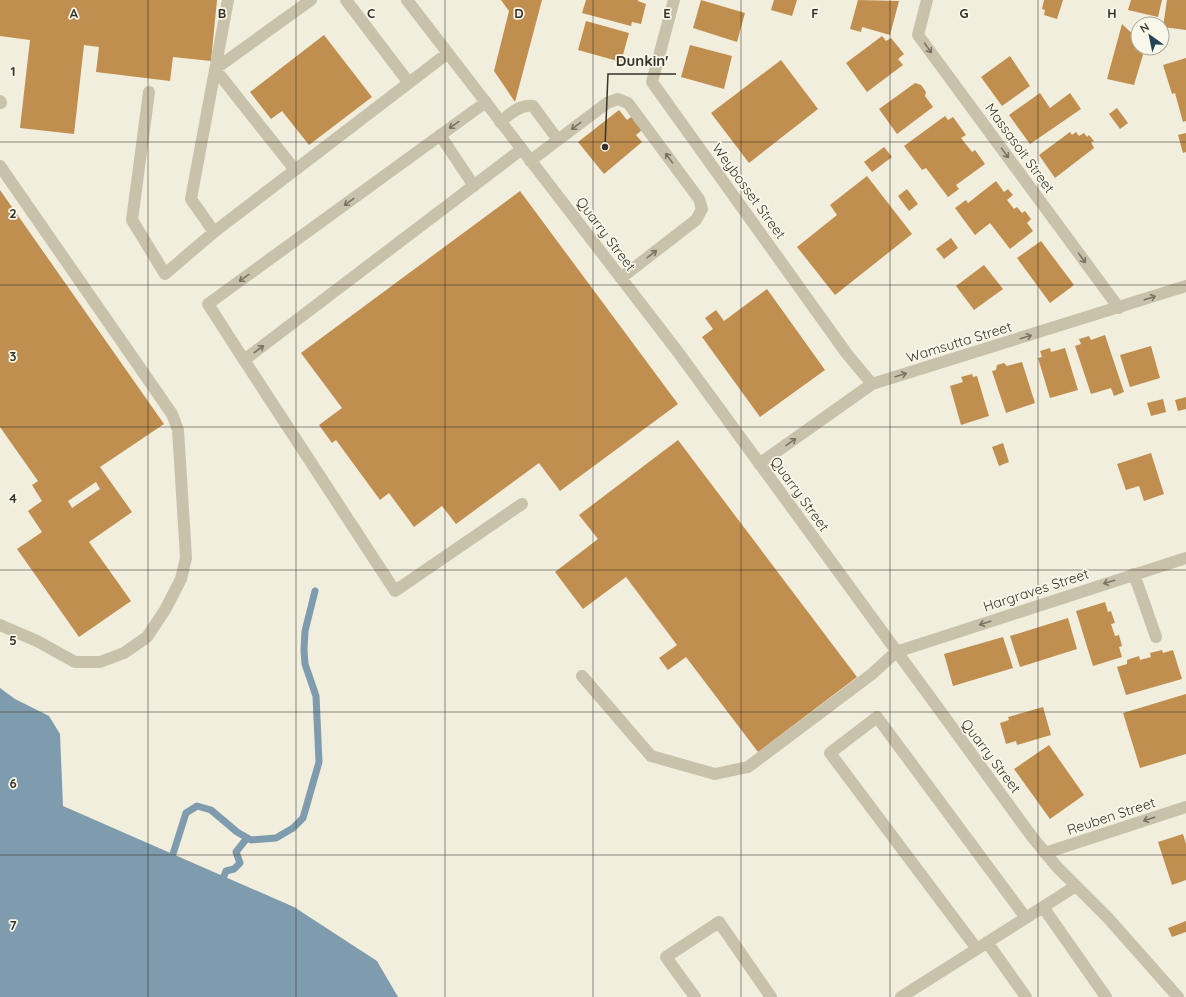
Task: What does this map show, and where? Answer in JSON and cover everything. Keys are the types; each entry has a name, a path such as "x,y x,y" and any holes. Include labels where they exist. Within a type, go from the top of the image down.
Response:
{"street":[{"path":"214,232 191,199 228,0"},
{"path":"215,69 311,0"},
{"path":"346,0 409,83"},
{"name":"Quarry Street","path":"407,0 621,278 1045,853 1113,923 1178,997"},
{"name":"Weybosset Street","path":"674,0 652,82 847,354 872,384"},
{"name":"Massasoit Street","path":"927,0 918,35 1119,308"},
{"path":"149,92 132,220 165,274 214,232 448,53"},
{"path":"215,69 295,170"},
{"path":"530,160 607,103 618,99 628,103 699,199 702,208 696,220 621,278"},
{"path":"486,102 208,304 395,591 522,504"},
{"path":"500,122 519,108 526,105 533,106 558,140"},
{"path":"440,135 474,186"},
{"path":"244,360 522,149"},
{"path":"0,166 172,414 178,430 186,558 181,579 165,610 147,637 118,655 100,662 75,662 37,641 0,625"},
{"name":"Wamsutta Street","path":"759,464 872,384 1186,286"},
{"name":"Hargraves Street","path":"896,652 1186,558"},
{"path":"1134,574 1156,638"},
{"path":"582,676 651,756 714,774 748,767 872,674 896,652"},
{"path":"1026,918 877,717 830,753 982,946 1026,997"},
{"name":"Reuben Street","path":"1045,853 1186,807"},
{"path":"901,997 1076,886"},
{"path":"1043,907 1106,997"},
{"path":"695,997 666,957 719,922 771,997"}],"water":[{"path":"0,688 15,699 49,716 60,734 63,806 294,907 377,961 398,997 0,997"}],"building":[{"path":"0,0 217,0 211,61 173,57 170,81 96,72 99,47 84,45 74,134 20,128 30,40 0,36"},
{"path":"501,0 542,0 515,102 494,71 509,11"},
{"path":"586,0 638,0 646,4 641,24 632,22 631,26 582,13"},
{"path":"701,0 745,13 737,42 693,28"},
{"path":"774,0 797,0 792,16 771,10"},
{"path":"858,0 899,1 890,35 862,27 861,32 850,29"},
{"path":"1044,0 1063,0 1057,19 1044,15 1045,10 1042,9"},
{"path":"1131,0 1162,0 1158,16 1128,10"},
{"path":"1167,0 1186,0 1186,30 1170,28 1170,16 1165,16"},
{"path":"586,21 629,33 621,62 578,50"},
{"path":"1122,24 1130,32 1130,56 1143,56 1134,85 1107,79"},
{"path":"324,35 372,97 309,145 282,111 271,119 250,92"},
{"path":"882,36 886,41 891,38 904,54 898,59 903,65 867,92 846,63"},
{"path":"690,45 732,56 724,89 681,77"},
{"path":"1010,56 1030,86 1002,106 981,77"},
{"path":"1186,58 1186,121 1183,122 1175,93 1172,94 1163,65"},
{"path":"781,60 818,109 749,163 711,113"},
{"path":"915,83 921,85 926,92 925,96 933,107 897,134 879,109"},
{"path":"1040,93 1050,108 1070,93 1081,109 1030,144 1009,115"},
{"path":"1117,108 1128,123 1120,129 1109,114"},
{"path":"619,110 627,120 631,117 642,130 636,135 642,142 604,174 578,142"},
{"path":"945,116 948,120 953,117 966,135 961,138 972,152 975,150 985,164 956,185 959,189 948,197 926,168 922,170 904,146"},
{"path":"1070,132 1072,135 1076,132 1079,136 1084,133 1087,137 1089,135 1094,141 1091,142 1094,148 1055,178 1039,155"},
{"path":"1186,133 1186,152 1183,153 1178,135"},
{"path":"884,147 892,157 872,172 864,162"},
{"path":"867,176 912,234 835,295 797,247 837,215 830,205"},
{"path":"996,181 1004,192 1008,189 1013,195 1007,200 1014,209 1017,207 1022,213 1025,211 1031,219 1027,223 1033,231 1010,249 990,223 975,235 955,208 966,200 968,203"},
{"path":"907,189 918,204 909,211 898,196"},
{"path":"0,190 164,424 100,467 132,512 89,542 131,601 79,637 17,549 42,532 28,511 42,501 32,485 38,481 0,427","holes":["96,482 100,489 72,508 68,501"]},
{"path":"520,191 678,404 560,491 539,463 456,524 442,506 414,527 389,493 380,500 336,440 332,443 319,425 342,408 301,353"},
{"path":"951,238 958,248 944,259 936,249"},
{"path":"1041,241 1074,285 1050,303 1017,258"},
{"path":"984,265 1003,289 974,310 956,286"},
{"path":"767,289 825,370 760,417 702,337 713,329 705,318 716,310 724,321"},
{"path":"1105,335 1124,392 1114,396 1111,388 1091,394 1075,346 1081,344 1079,339 1089,336 1091,340"},
{"path":"1151,346 1160,378 1130,387 1120,355"},
{"path":"1050,348 1051,352 1065,348 1078,390 1050,398 1038,358 1042,357 1040,351"},
{"path":"1022,362 1035,403 1006,413 992,371 996,370 997,365 1004,363 1007,366"},
{"path":"972,374 973,377 977,376 989,416 961,425 950,386 963,382 961,377"},
{"path":"1186,397 1186,409 1178,411 1175,400"},
{"path":"1163,399 1166,412 1151,416 1147,403"},
{"path":"678,440 857,677 758,752 686,657 668,670 659,658 677,645 626,577 583,609 555,572 598,539 579,515"},
{"path":"1003,443 1009,462 999,466 992,447"},
{"path":"1151,453 1164,494 1144,501 1139,486 1126,490 1117,464"},
{"path":"1105,602 1108,612 1111,611 1115,623 1111,624 1115,636 1119,635 1122,646 1119,647 1122,657 1093,666 1076,611"},
{"path":"1068,618 1077,649 1020,667 1010,636"},
{"path":"1003,637 1013,668 953,686 944,654"},
{"path":"1162,650 1163,653 1173,650 1182,679 1126,695 1117,667 1127,664 1127,660 1139,656 1140,660 1151,657 1150,653"},
{"path":"1186,694 1186,754 1140,768 1123,713"},
{"path":"1043,707 1051,735 1017,745 1016,741 1006,744 1000,723 1009,720 1008,717"},
{"path":"1049,745 1084,795 1050,819 1014,769"},
{"path":"1183,834 1186,844 1186,880 1172,885 1158,842"},
{"path":"1186,921 1186,932 1172,937 1168,928"}],"waterway":[{"path":"173,854 186,813 197,806 211,810 237,832 251,840 276,838 293,828 303,818 319,762 316,696 305,664 304,650 305,631 315,591"},
{"path":"224,876 226,871 234,869 240,863 236,852 247,838"}],"place":[{"name":"Dunkin'","path":"605,147"}]}
